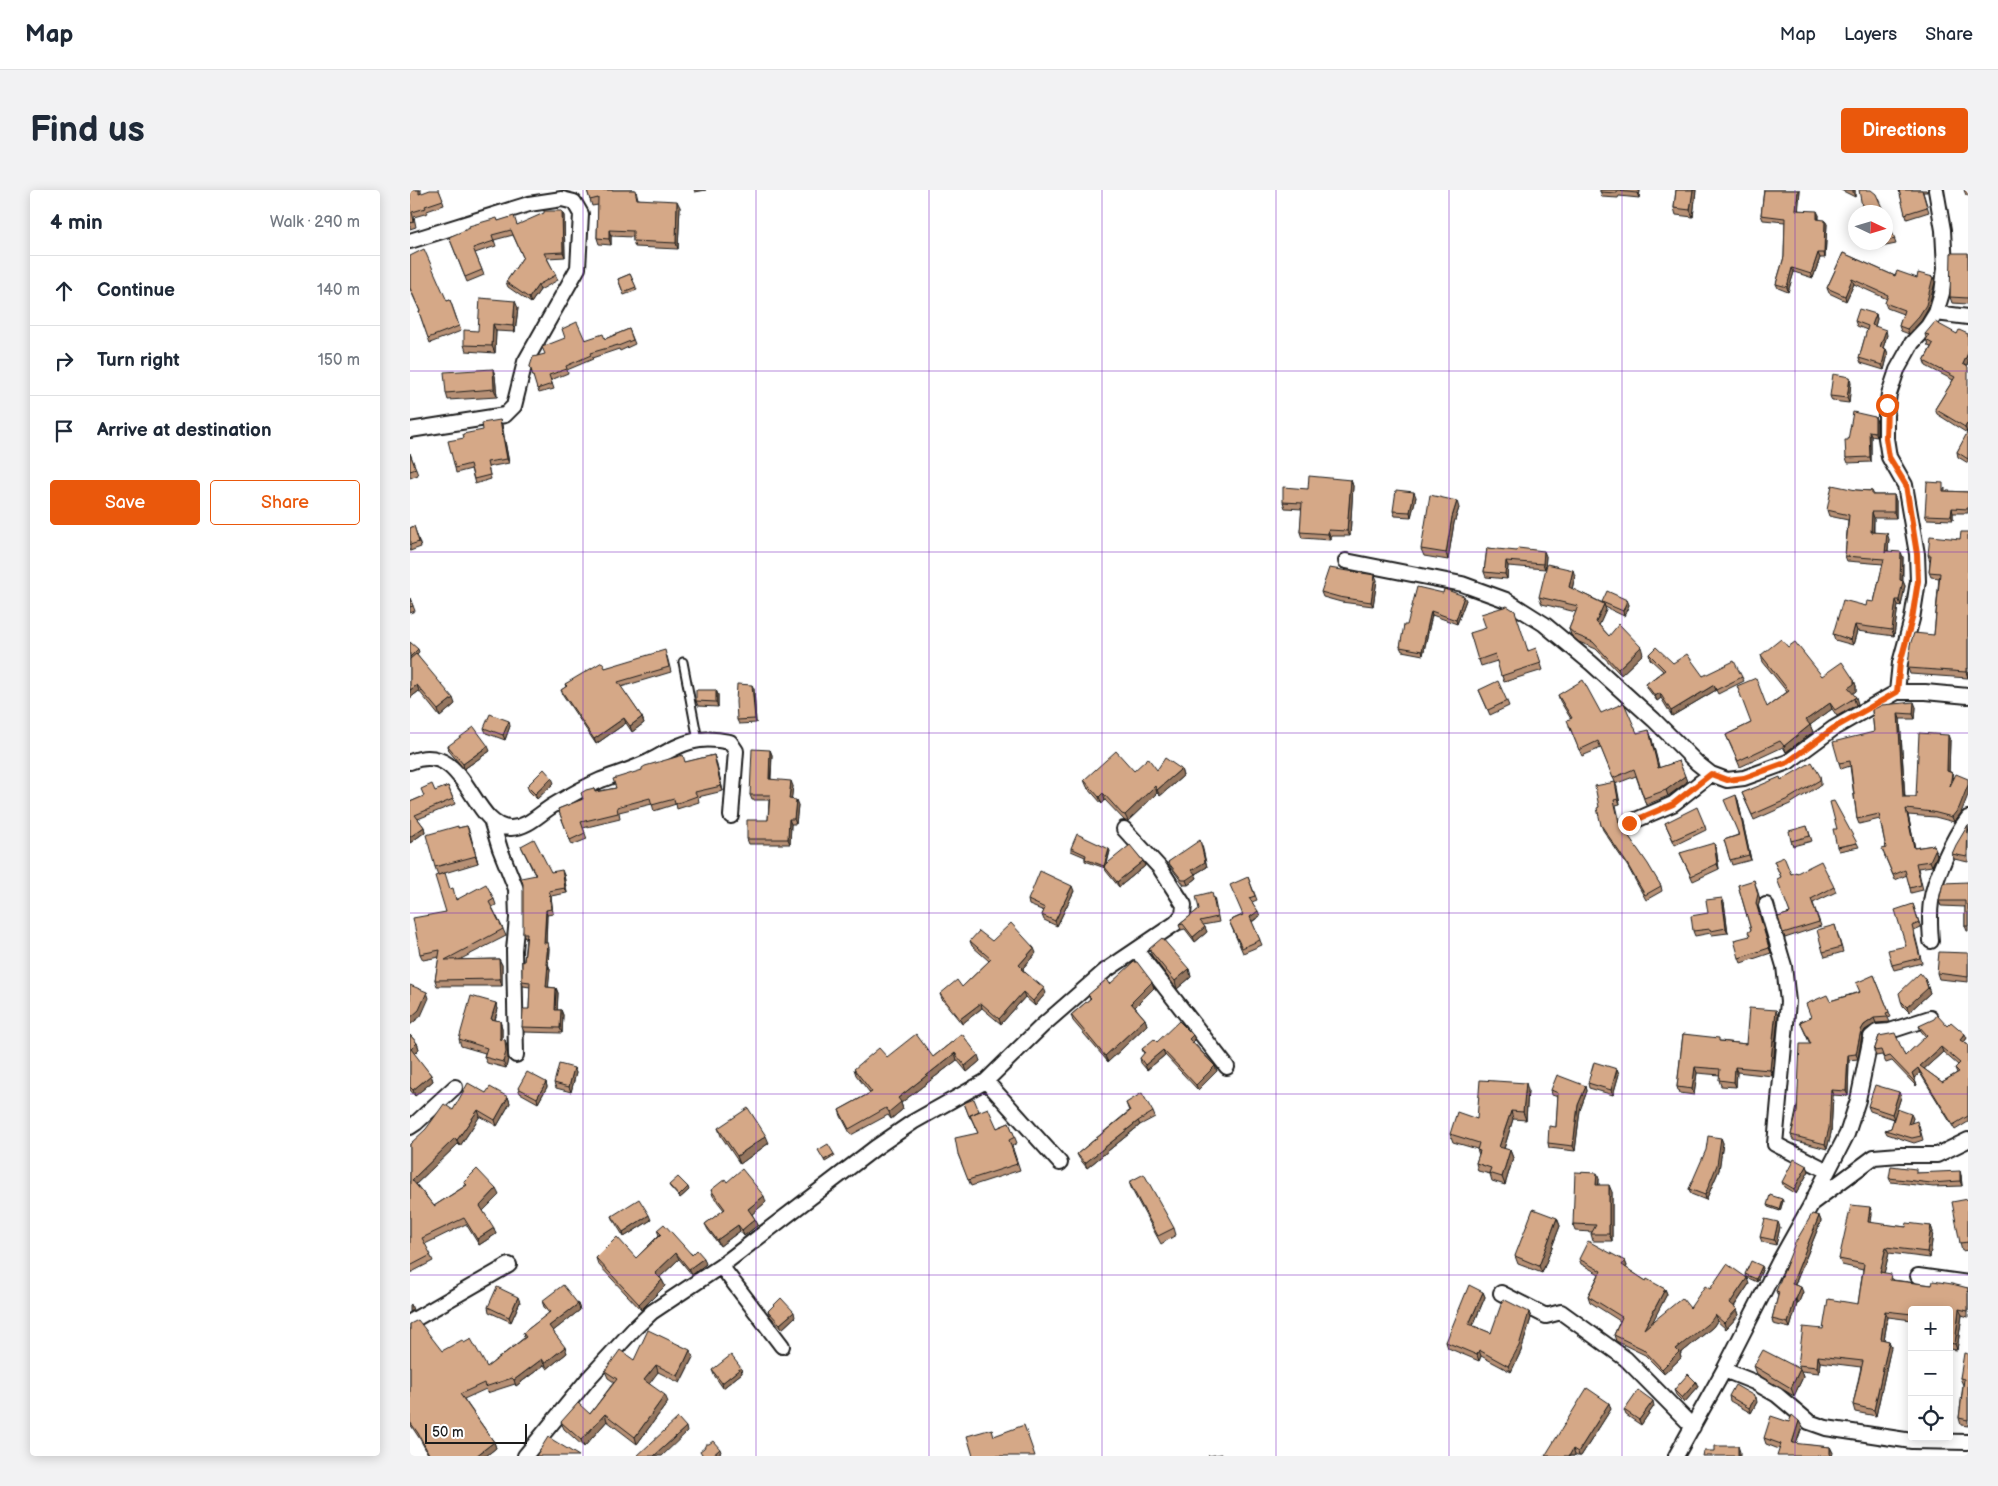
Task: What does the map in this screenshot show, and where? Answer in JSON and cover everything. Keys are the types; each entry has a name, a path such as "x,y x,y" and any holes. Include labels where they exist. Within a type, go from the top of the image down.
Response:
{"street":[{"path":"1897,692 1900,663 1912,619 1918,581 1917,554 1906,485 1889,457 1886,438 1886,415 1889,394 1897,370 1912,343 1928,326 1936,313 1942,293 1945,268 1943,230 1936,190"},
{"path":"410,241 537,203 562,199 574,202 581,214 578,268 525,362 514,406 505,415 410,430"},
{"path":"1936,313 1968,317"},
{"path":"1346,561 1462,584 1506,600 1544,624 1590,663 1711,774 1727,780 1744,778 1788,762 1834,728 1897,692 1926,692 1968,696"},
{"path":"492,822 510,828 526,824 539,817 551,806 599,781 646,763 668,750 698,740 730,742 736,751 731,816"},
{"path":"410,762 420,758 434,759 451,765 492,822 500,849 516,889 517,918 514,950 516,1055"},
{"path":"1629,823 1673,804 1711,774"},
{"path":"1932,941 1929,915 1931,900 1946,856 1968,818"},
{"path":"524,1456 588,1379 652,1312 721,1266 875,1148 913,1122 986,1081 1042,1026 1105,972 1176,923 1183,914 1184,905 1160,868 1124,829"},
{"path":"1766,905 1784,966 1788,1002 1775,1144 1828,1171"},
{"path":"1136,950 1227,1067"},
{"path":"1676,1456 1724,1370 1847,1134 1858,1100 1871,1038 1877,1032 1890,1031 1930,1018"},
{"path":"986,1081 1060,1163"},
{"path":"410,1127 416,1124 455,1087"},
{"path":"1812,1203 1874,1157 1937,1155 1968,1140"},
{"path":"410,1322 509,1265"},
{"path":"721,1266 782,1346"},
{"path":"1918,1276 1968,1283"},
{"path":"1501,1293 1546,1316 1562,1312 1626,1359 1693,1427"},
{"path":"1724,1370 1754,1382 1777,1395 1809,1422 1826,1428 1912,1442 1968,1442"}],"lane":[{"path":"683,662 698,740"}],"building":[{"path":"410,190 419,190 419,194 430,190 439,190 443,200 412,212 414,222 410,223"},
{"path":"587,190 635,190 637,199 677,201 676,243 633,241 633,231 609,230 609,239 597,238 598,198 590,200"},
{"path":"1600,190 1638,190 1637,193 1617,191 1617,193 1600,192"},
{"path":"1676,190 1693,190 1690,210 1674,208"},
{"path":"1764,190 1798,190 1796,210 1817,211 1817,219 1825,220 1824,253 1818,253 1811,274 1792,268 1787,287 1776,284 1784,257 1785,218 1761,215"},
{"path":"1859,190 1871,190 1876,194 1881,205 1862,205"},
{"path":"1899,190 1922,190 1927,207 1905,214"},
{"path":"544,211 562,211 563,252 544,253 556,275 538,285 529,298 506,282 523,257 511,230 492,235 494,241 473,248 482,270 465,277 449,237 470,228 469,226 497,218 498,221 514,216 517,225 544,213"},
{"path":"424,249 447,301 450,300 459,326 428,338 420,311 410,288 410,256"},
{"path":"1843,253 1895,276 1897,271 1917,278 1918,273 1933,277 1926,305 1907,329 1899,326 1904,310 1885,303 1888,295 1852,279 1845,296 1827,288"},
{"path":"1951,253 1968,253 1968,298 1950,297"},
{"path":"630,274 636,287 623,292 618,279"},
{"path":"480,298 515,301 513,326 493,324 492,346 464,345 464,330 478,331"},
{"path":"1859,309 1876,314 1872,325 1886,330 1880,347 1886,349 1882,365 1859,358 1868,326 1855,321"},
{"path":"577,322 585,340 603,334 605,339 629,329 633,340 590,353 591,355 566,366 567,369 549,375 552,384 537,389 530,366 533,357 545,354 542,347 565,338 562,329"},
{"path":"1935,322 1957,334 1959,330 1968,334 1968,353 1963,364 1968,367 1968,422 1965,427 1935,409 1955,377 1924,361 1933,344 1926,340 1929,335 1925,334"},
{"path":"493,369 494,389 446,393 444,372"},
{"path":"1833,374 1850,377 1847,398 1830,396"},
{"path":"1853,412 1875,417 1875,432 1869,431 1870,457 1846,458 1845,440 1848,440"},
{"path":"500,420 507,459 487,462 490,475 474,479 470,464 455,468 448,441 464,438 463,434 483,430 482,423"},
{"path":"1968,433 1968,459 1957,452"},
{"path":"410,454 416,469 410,471"},
{"path":"1309,476 1351,480 1347,531 1328,530 1328,534 1300,532 1302,503 1283,502 1283,487 1308,489"},
{"path":"1927,482 1943,483 1943,491 1968,492 1968,509 1952,508 1951,516 1925,515"},
{"path":"1832,485 1872,491 1872,495 1894,495 1894,512 1872,512 1871,532 1887,533 1885,553 1886,551 1901,552 1900,580 1903,581 1899,600 1896,600 1892,630 1855,625 1851,640 1833,634 1843,600 1866,606 1867,601 1874,602 1884,559 1845,556 1849,515 1827,510"},
{"path":"1396,490 1414,492 1410,512 1393,511"},
{"path":"1430,495 1457,501 1452,517 1446,553 1421,549"},
{"path":"414,526 419,542 410,545 410,528"},
{"path":"1961,532 1968,532 1968,669 1966,668 1966,672 1908,668 1910,645 1914,633 1934,635 1940,573 1929,572 1931,555 1928,555 1930,536 1960,539"},
{"path":"1487,548 1517,551 1518,548 1544,551 1543,564 1506,561 1505,574 1484,572"},
{"path":"1547,564 1573,570 1569,587 1604,604 1596,622 1609,636 1619,624 1641,647 1618,669 1593,642 1576,635 1569,629 1578,606 1539,597"},
{"path":"1329,568 1375,575 1371,602 1321,592"},
{"path":"1417,587 1443,593 1444,589 1464,596 1456,620 1431,611 1422,651 1400,647 1404,625 1407,625"},
{"path":"1607,591 1627,600 1623,611 1602,602"},
{"path":"1507,606 1515,611 1528,651 1536,648 1541,663 1501,676 1495,654 1478,660 1470,633 1486,628 1481,614"},
{"path":"1781,639 1788,647 1795,642 1822,676 1842,662 1854,680 1854,684 1848,688 1856,697 1835,710 1830,703 1806,720 1810,725 1784,746 1780,741 1738,761 1726,735 1751,723 1737,686 1756,678 1767,707 1789,691 1761,655"},
{"path":"410,642 418,649 410,657"},
{"path":"1656,647 1673,663 1687,654 1703,676 1734,661 1742,677 1716,690 1714,685 1671,711 1660,693 1655,696 1646,684 1665,670 1649,654"},
{"path":"665,650 669,667 618,682 642,717 630,726 624,718 594,739 561,690 567,686 565,684 602,662 605,668"},
{"path":"416,654 453,698 438,710 417,685 410,690 410,659"},
{"path":"1583,680 1601,713 1624,703 1637,733 1649,730 1658,768 1679,761 1685,776 1666,790 1644,798 1634,769 1613,778 1598,741 1579,750 1567,720 1572,718 1558,695"},
{"path":"1498,681 1507,701 1488,710 1479,690"},
{"path":"737,684 752,685 755,719 737,720"},
{"path":"696,690 716,690 716,702 696,701"},
{"path":"1914,702 1913,714 1898,713 1903,797 1916,797 1919,733 1948,735 1947,771 1952,773 1950,786 1956,774 1968,779 1968,785 1959,808 1952,817 1933,812 1906,809 1914,848 1934,845 1935,850 1930,861 1916,863 1921,885 1910,888 1905,870 1893,875 1882,849 1886,848 1879,814 1857,819 1850,761 1839,763 1833,742 1874,732 1872,710 1882,705"},
{"path":"490,714 509,721 503,735 484,728"},
{"path":"474,727 488,746 463,764 448,746"},
{"path":"752,749 770,750 769,779 791,781 789,799 796,800 794,819 789,819 788,839 747,839 747,820 768,820 770,795 750,795"},
{"path":"1116,751 1134,771 1148,758 1157,770 1165,758 1181,769 1157,790 1155,786 1125,815 1103,793 1099,797 1084,780"},
{"path":"683,755 685,762 714,755 721,786 695,792 697,796 675,804 674,799 652,805 650,798 617,807 618,813 581,822 585,833 570,840 558,809 583,799 581,793 586,790 594,788 595,792 616,788 613,779 642,770 645,766"},
{"path":"1812,762 1820,776 1820,780 1788,799 1752,815 1742,793 1780,777 1781,780"},
{"path":"544,769 552,778 535,794 527,786"},
{"path":"1615,782 1618,799 1614,800 1619,822 1661,886 1645,895 1601,825 1595,786"},
{"path":"432,784 435,791 448,786 453,799 415,815 424,827 410,837 410,802 424,796 421,789"},
{"path":"1736,795 1749,855 1730,860 1724,840 1739,835 1724,800"},
{"path":"1834,801 1857,843 1837,847 1833,829 1837,829 1830,802"},
{"path":"1697,807 1705,826 1673,840 1665,823"},
{"path":"1968,825 1967,857 1952,854 1956,845"},
{"path":"458,826 458,828 467,826 476,856 435,867 426,835"},
{"path":"1807,826 1810,836 1791,841 1789,831"},
{"path":"1077,834 1109,849 1104,866 1085,859 1086,855 1071,848"},
{"path":"534,839 551,872 562,870 565,888 549,891 551,909 546,910 544,943 548,943 546,987 556,988 555,1010 561,1010 560,1028 522,1027 523,1009 529,1009 530,982 522,981 522,961 524,962 527,933 523,933 523,884 521,878 536,875 521,846"},
{"path":"1200,840 1205,862 1192,870 1195,874 1186,880 1182,880 1168,862"},
{"path":"1714,843 1717,864 1691,876 1680,853"},
{"path":"1130,845 1143,861 1117,882 1104,866"},
{"path":"1784,857 1791,874 1821,861 1834,887 1811,899 1819,922 1783,933 1778,917 1790,913 1777,879 1781,877 1774,861"},
{"path":"1040,871 1072,886 1055,921 1042,915 1045,908 1028,900"},
{"path":"445,873 450,889 453,888 456,900 486,884 494,899 489,902 503,929 445,960 499,959 500,979 435,980 440,950 420,954 413,918 446,912 435,876"},
{"path":"1248,877 1255,896 1249,898 1258,911 1250,917 1260,940 1242,948 1229,921 1243,915 1230,885"},
{"path":"1754,880 1758,894 1756,903 1769,948 1739,958 1734,940 1750,936 1748,932 1751,930 1738,885"},
{"path":"1968,882 1968,926 1965,926 1965,901 1939,901 1943,883"},
{"path":"1212,892 1217,917 1200,921 1205,927 1193,937 1183,924 1179,925 1199,909 1196,896"},
{"path":"1722,898 1726,928 1711,931 1710,929 1693,931 1691,916 1708,913 1706,900"},
{"path":"1913,904 1919,923 1912,926 1920,958 1892,965 1888,950 1906,946 1895,910"},
{"path":"1011,923 1034,948 1019,965 1021,969 1044,988 1033,1001 1023,992 999,1019 981,1003 960,1019 940,994 957,980 962,987 991,959 970,941 979,931 992,941"},
{"path":"1835,925 1841,947 1823,952 1817,930"},
{"path":"1162,938 1189,969 1175,981 1149,949"},
{"path":"1939,952 1968,953 1968,977 1937,973"},
{"path":"1134,962 1137,962 1152,982 1131,1003 1145,1019 1105,1056 1071,1015 1091,998 1088,995 1107,979 1110,984"},
{"path":"1920,973 1925,979 1928,988 1907,1007 1901,1001 1899,993"},
{"path":"1874,975 1889,1012 1886,1013 1888,1017 1874,1018 1864,1025 1861,1030 1856,1054 1848,1055 1846,1091 1831,1090 1829,1128 1825,1144 1791,1135 1797,1112 1800,1044 1811,1044 1800,1022 1811,1017 1806,1004 1827,995 1830,1001 1860,992 1856,983"},
{"path":"410,985 427,992 419,1010 410,1018"},
{"path":"471,996 496,1003 491,1019 500,1021 500,1039 505,1040 506,1052 503,1062 484,1057 487,1048 459,1039"},
{"path":"1749,1008 1776,1010 1770,1070 1735,1067 1734,1082 1719,1080 1720,1069 1695,1067 1692,1089 1677,1087 1683,1034 1719,1038 1719,1041 1746,1044"},
{"path":"1937,1015 1947,1026 1951,1022 1965,1034 1960,1040 1968,1045 1968,1116 1953,1125 1918,1068 1912,1073 1914,1081 1890,1056 1884,1058 1881,1050 1874,1051 1879,1036 1895,1033 1905,1056 1927,1035 1919,1026 1934,1019","holes":["1941,1047 1960,1063 1955,1068 1959,1072 1942,1082 1920,1066"]},
{"path":"1179,1021 1193,1035 1189,1039 1215,1066 1196,1085 1163,1050 1145,1065 1140,1058 1145,1052 1142,1049 1154,1039 1157,1042"},
{"path":"916,1034 933,1057 962,1034 978,1055 965,1066 955,1053 898,1098 901,1102 889,1112 886,1108 849,1129 839,1110 872,1092 854,1069 879,1048 887,1057"},
{"path":"410,1035 417,1043 411,1049 431,1075 413,1090 410,1087"},
{"path":"1594,1062 1617,1069 1611,1090 1588,1083"},
{"path":"559,1064 574,1068 569,1087 554,1083"},
{"path":"527,1072 546,1082 537,1098 518,1088"},
{"path":"1557,1075 1586,1086 1578,1105 1573,1146 1548,1143 1549,1126 1556,1127 1558,1093 1551,1090"},
{"path":"1480,1080 1526,1083 1523,1112 1511,1111 1499,1147 1510,1150 1502,1177 1489,1173 1491,1168 1476,1163 1480,1151 1477,1150 1479,1143 1450,1134 1457,1112 1477,1119"},
{"path":"468,1083 486,1093 490,1087 508,1097 495,1120 478,1110 457,1140 455,1138 412,1180 434,1206 467,1185 464,1182 477,1169 496,1189 480,1206 494,1228 477,1239 464,1218 422,1238 431,1255 410,1266 410,1144 426,1129 444,1104 453,1110"},
{"path":"1875,1085 1899,1092 1892,1114 1868,1106"},
{"path":"1142,1093 1153,1112 1138,1121 1085,1163 1077,1154 1130,1111 1126,1103"},
{"path":"974,1099 979,1111 969,1116 964,1103"},
{"path":"748,1108 766,1136 737,1156 718,1128"},
{"path":"988,1108 997,1128 1009,1123 1015,1137 1009,1140 1017,1164 968,1180 958,1154 955,1138 978,1133 970,1115"},
{"path":"1897,1109 1911,1114 1908,1124 1917,1121 1921,1136 1912,1138 1885,1130 1891,1128"},
{"path":"1708,1136 1721,1138 1717,1165 1705,1195 1689,1189 1706,1150"},
{"path":"828,1144 834,1154 824,1160 818,1150"},
{"path":"1794,1159 1807,1166 1794,1189 1782,1182"},
{"path":"1891,1166 1916,1169 1916,1173 1960,1171 1960,1181 1931,1183 1889,1178"},
{"path":"742,1169 764,1196 748,1209 755,1219 742,1230 738,1225 717,1240 705,1224 725,1209 711,1190 725,1179 727,1182"},
{"path":"1575,1172 1597,1173 1596,1185 1609,1185 1609,1234 1591,1234 1596,1225 1573,1224"},
{"path":"1144,1174 1174,1228 1158,1236 1129,1182"},
{"path":"678,1177 688,1187 679,1196 669,1185"},
{"path":"1770,1195 1782,1199 1779,1209 1767,1205"},
{"path":"639,1199 649,1215 623,1232 612,1216"},
{"path":"1968,1199 1968,1242 1960,1243 1952,1202"},
{"path":"1851,1205 1870,1207 1868,1222 1906,1227 1907,1223 1931,1226 1927,1252 1886,1247 1880,1272 1891,1274 1890,1280 1932,1285 1933,1281 1968,1288 1968,1311 1959,1309 1955,1344 1953,1344 1953,1306 1908,1306 1908,1314 1885,1311 1881,1339 1889,1341 1874,1410 1853,1405 1863,1361 1818,1356 1817,1367 1798,1365 1803,1327 1823,1329 1828,1299 1858,1304 1864,1264 1839,1259"},
{"path":"1533,1209 1557,1218 1539,1266 1515,1256"},
{"path":"1812,1214 1819,1216 1792,1284 1801,1287 1795,1299 1788,1323 1772,1319 1779,1292 1776,1291 1795,1243"},
{"path":"1765,1219 1778,1222 1774,1240 1760,1237"},
{"path":"664,1224 692,1255 697,1250 704,1258 689,1269 676,1253 655,1273 662,1280 639,1304 596,1258 617,1237 636,1258 661,1234 657,1230"},
{"path":"1588,1241 1625,1261 1622,1265 1646,1281 1647,1279 1665,1289 1644,1329 1682,1298 1690,1308 1705,1286 1710,1289 1727,1264 1747,1278 1730,1303 1737,1309 1724,1323 1715,1315 1711,1321 1676,1349 1679,1352 1662,1369 1643,1349 1614,1335 1622,1317 1588,1296 1601,1271 1579,1259"},
{"path":"1751,1261 1762,1266 1756,1279 1745,1274"},
{"path":"563,1285 578,1304 549,1326 565,1347 545,1363 542,1359 514,1380 512,1378 485,1387 484,1383 460,1394 494,1442 476,1456 430,1456 410,1422 410,1324 418,1320 442,1351 462,1340 464,1343 471,1339 487,1367 526,1337 523,1333 550,1312 542,1301"},
{"path":"1469,1285 1483,1292 1469,1324 1491,1333 1503,1299 1529,1312 1519,1346 1508,1366 1479,1350 1477,1355 1446,1342"},
{"path":"497,1287 518,1297 509,1317 488,1307"},
{"path":"781,1298 794,1312 780,1324 768,1311"},
{"path":"648,1330 690,1350 678,1376 656,1365 644,1380 665,1395 635,1437 605,1414 581,1440 561,1422 578,1403 590,1414 617,1379 605,1371 620,1350 634,1360"},
{"path":"1763,1350 1800,1369 1791,1388 1754,1366"},
{"path":"1964,1353 1968,1354 1968,1420 1959,1418 1964,1379 1960,1378"},
{"path":"731,1355 741,1368 722,1383 712,1370"},
{"path":"1688,1374 1696,1382 1682,1398 1674,1390"},
{"path":"1735,1385 1756,1397 1749,1408 1729,1396"},
{"path":"1587,1388 1609,1403 1578,1452 1573,1449 1569,1456 1545,1456"},
{"path":"1638,1390 1653,1401 1639,1420 1624,1410"},
{"path":"1792,1415 1799,1421 1792,1443 1830,1447 1830,1456 1777,1456 1781,1444 1764,1438 1771,1416 1789,1422"},
{"path":"678,1418 686,1427 654,1456 637,1456"},
{"path":"1024,1425 1035,1456 973,1456 967,1436 992,1429 994,1436"},
{"path":"548,1437 579,1456 536,1456"},
{"path":"713,1441 720,1449 712,1456 702,1456 700,1451 706,1444"},
{"path":"1715,1446 1738,1446 1738,1456 1703,1456 1704,1451 1715,1451"}],"route":[{"path":"1629,823 1673,804 1711,774 1727,780 1744,778 1788,762 1834,728 1897,692 1900,663 1912,619 1918,581 1917,554 1910,502 1906,485 1889,457 1886,438 1887,405"}]}
